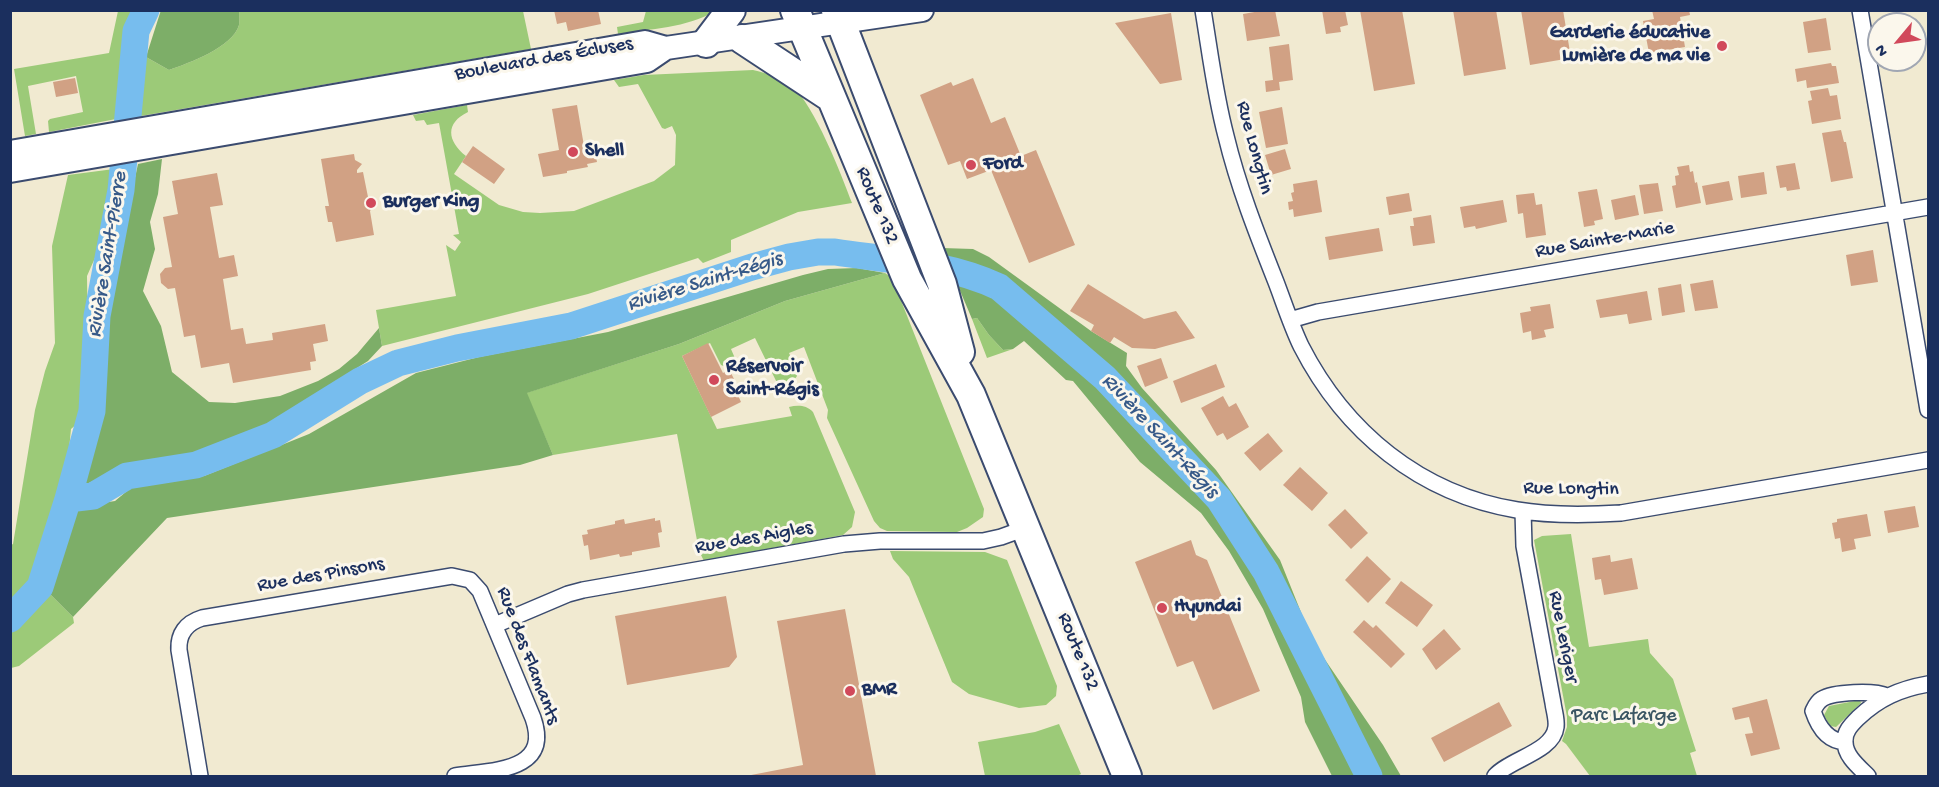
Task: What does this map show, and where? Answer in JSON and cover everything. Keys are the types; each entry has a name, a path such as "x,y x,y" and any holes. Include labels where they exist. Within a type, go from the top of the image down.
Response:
{"highway":[{"path":"706,43 731,10"},
{"name":"Route 132","path":"838,17 942,284 972,395 1127,777"},
{"name":"Route 132","path":"799,20 907,279 972,395"},
{"path":"742,39 830,98"}],"street":[{"name":"Boulevard des Écluses","path":"10,152 106,145 142,139 645,42 666,48 742,39 799,20 922,10"},
{"name":"Rue Longtin","path":"1203,10 1220,112 1229,148 1246,205 1300,344 1326,388 1360,430 1382,450 1415,473 1475,499 1523,511 1571,515 1622,513 1929,460"},
{"path":"1860,10 1929,410"},
{"name":"Boulevard des Écluses","path":"10,171 106,145"},
{"name":"Rue Sainte-Marie","path":"1290,320 1318,312 1929,207"},
{"name":"Rue Leriger","path":"1495,777 1503,768 1545,745 1556,727 1524,546 1523,511"},
{"name":"Rue des Aigles","path":"495,625 568,594 583,590 844,544 880,541 983,541 1026,528"},
{"name":"Rue des Pinsons","path":"200,777 179,650 180,637 192,622 202,618 444,576 467,579"},
{"name":"Rue des Flamants","path":"455,777 515,766 525,761 533,752 538,738 536,727 480,591 474,583 467,579"},
{"path":"1868,777 1851,758 1845,742 1845,733 1867,710 1887,696 1929,684"},
{"path":"1845,742 1833,740 1820,727 1814,711 1816,705 1822,699 1842,695 1875,692 1887,696"}],"green space":[{"path":"161,10 239,11 239,25 235,33 219,47 169,70 146,57"},
{"path":"118,11 141,11 116,119 49,132 48,121 50,119 83,112 76,76 28,86 36,134 25,136 14,69 109,53"},
{"path":"239,11 523,11 531,49 135,117 146,57 169,70 209,53 235,33 239,23"},
{"path":"646,11 715,11 693,21 618,34 617,27 643,22"},
{"path":"753,70 783,81 792,86 801,96 818,124 852,203 798,212 731,240 731,252 703,263 698,258 588,294 382,346 376,310 456,296 446,245 455,251 461,242 453,235 459,234 439,123 427,125 424,120 416,121 413,115 467,105 468,112 455,121 451,132 455,144 466,156 454,174 499,205 523,212 574,211 654,181 675,165 676,135 672,126 662,128 638,84 619,87 614,80 644,75"},
{"path":"162,159 158,194 150,222 155,249 143,291 161,326 172,372 209,402 235,403 280,396 318,381 339,369 357,354 379,328 382,346 368,361 270,423 223,446 192,455 130,465 89,483 84,483 76,480 100,397 101,333 138,164"},
{"path":"114,169 110,218 87,276 88,358 84,383 87,406 85,417 71,429 67,471 42,560 29,585 11,605 11,545 35,410 55,343 52,246 68,175"},
{"path":"942,248 973,249 989,257 1091,331 1127,353 1126,366 1142,388 1216,470 1280,560 1313,642 1383,745 1401,776 1332,776 1305,722 1301,697 1263,609 1229,551 1201,513 1140,462 1073,381 1066,380 1024,341 1013,349 1003,350 977,318 972,319"},
{"path":"857,268 885,273 785,301 679,344 527,393 553,455 520,465 167,518 73,617 49,593 76,507 115,501 133,486 204,476 309,434 416,373 479,357 608,332 828,269"},
{"path":"885,273 892,278 984,509 983,517 967,528 957,532 887,531 880,528 874,521 827,418 828,410 804,347 789,353 797,376 789,387 781,391 755,338 731,349 737,363 731,369 721,365 710,343 682,356 717,429 792,416 789,407 792,406 805,407 813,412 855,512 852,527 843,535 704,561 699,551 677,434 553,455 526,393 679,344 785,301"},
{"path":"977,318 1003,350 1013,349 987,358 972,319"},
{"name":"Parc Lafarge","path":"1571,534 1589,647 1648,639 1650,653 1673,679 1696,751 1690,753 1697,776 1590,776 1562,741 1567,727 1567,717 1534,540 1542,536"},
{"path":"890,551 985,552 1007,560 1057,686 1056,696 1046,705 1019,708 969,694 952,682 909,577 893,559"},
{"path":"49,593 73,617 74,623 19,666 11,668 10,629 30,616"},
{"path":"1860,700 1861,703 1836,727 1830,726 1824,715 1829,706"},
{"path":"1059,724 1081,774 1077,776 985,776 978,742 1035,732"}],"building":[{"path":"554,10 598,10 601,24 568,31 566,22 557,24"},
{"path":"1275,10 1280,36 1247,41 1243,14"},
{"path":"1322,10 1345,10 1348,25 1340,27 1341,32 1326,34"},
{"path":"1360,10 1402,10 1415,84 1374,91"},
{"path":"1453,10 1496,10 1506,69 1464,76"},
{"path":"1521,10 1563,10 1571,58 1530,65"},
{"path":"1652,10 1689,10 1690,15 1680,17 1685,47 1649,53 1643,21 1654,19"},
{"path":"1171,13 1182,80 1160,84 1115,23"},
{"path":"1826,18 1831,50 1808,53 1803,22"},
{"path":"1289,44 1293,80 1279,82 1280,90 1266,92 1265,81 1273,80 1269,47"},
{"path":"1831,63 1832,66 1836,66 1839,83 1807,88 1806,80 1797,82 1795,69"},
{"path":"75,78 78,93 56,97 53,82"},
{"path":"973,78 991,123 1005,117 1021,156 1036,150 1075,245 1029,263 991,170 967,179 960,161 948,165 920,95 951,82 953,86"},
{"path":"1828,88 1830,96 1837,95 1841,119 1812,124 1808,101 1812,100 1810,91"},
{"path":"577,105 584,146 593,144 597,162 587,164 588,167 567,171 567,173 543,177 538,154 559,150 552,109"},
{"path":"1282,107 1288,144 1266,148 1259,112"},
{"path":"1841,130 1844,142 1846,142 1853,178 1831,182 1822,133"},
{"path":"473,146 505,169 494,184 462,162"},
{"path":"1285,149 1291,169 1271,175 1265,155"},
{"path":"354,154 355,160 362,164 357,173 363,172 368,197 376,203 370,211 374,235 336,242 332,222 328,222 325,206 329,206 321,159"},
{"path":"1795,163 1800,189 1787,191 1786,187 1780,188 1776,166"},
{"path":"1689,165 1690,172 1693,171 1695,183 1697,182 1701,203 1676,208 1672,186 1676,185 1675,176 1679,175 1677,167"},
{"path":"1764,172 1767,194 1741,198 1738,176"},
{"path":"217,173 223,205 210,207 219,258 234,255 238,276 223,279 231,330 243,328 246,344 273,340 272,333 325,324 328,341 313,344 316,361 310,362 311,370 233,383 229,363 201,368 195,335 184,337 175,288 168,289 161,283 160,274 165,268 172,267 163,217 178,214 172,181"},
{"path":"1317,180 1322,212 1294,217 1293,209 1289,210 1288,202 1293,201 1291,193 1294,192 1293,184"},
{"path":"1729,181 1733,200 1706,205 1702,186"},
{"path":"1658,183 1663,211 1644,214 1639,185"},
{"path":"1597,189 1603,219 1594,221 1595,225 1584,227 1578,192"},
{"path":"1409,193 1412,211 1389,215 1386,197"},
{"path":"1534,193 1536,205 1542,204 1546,235 1526,238 1523,213 1518,214 1516,195"},
{"path":"1635,195 1639,215 1615,220 1611,200"},
{"path":"1503,200 1507,222 1476,229 1475,226 1464,228 1460,207"},
{"path":"1431,215 1435,243 1413,246 1410,226 1414,226 1413,218"},
{"path":"1379,228 1383,251 1329,260 1325,237"},
{"path":"1873,250 1878,282 1851,286 1846,255"},
{"path":"1713,280 1718,308 1695,311 1690,284"},
{"path":"1088,284 1144,319 1176,311 1195,338 1155,349 1132,348 1114,337 1110,343 1091,331 1094,325 1070,311"},
{"path":"1681,284 1685,312 1662,316 1658,288"},
{"path":"1647,291 1652,320 1629,324 1627,314 1600,318 1596,300"},
{"path":"1550,304 1554,328 1544,330 1546,337 1532,340 1531,331 1523,333 1520,313 1531,311 1530,307"},
{"name":"Réservoir Saint-Régis","path":"708,343 723,373 729,369 741,402 711,417 682,356"},
{"path":"1161,358 1168,378 1145,387 1137,366"},
{"path":"1216,364 1225,387 1181,403 1173,381"},
{"path":"1223,396 1229,407 1236,403 1249,427 1227,440 1223,433 1217,436 1201,408"},
{"path":"1268,433 1283,451 1260,471 1244,453"},
{"path":"1300,467 1328,493 1312,511 1283,485"},
{"path":"1915,506 1919,527 1888,533 1884,511"},
{"path":"1345,509 1368,533 1351,549 1328,525"},
{"path":"1867,514 1871,536 1854,539 1856,549 1842,552 1840,538 1835,539 1832,523 1837,522 1837,519"},
{"path":"655,518 655,521 660,520 662,532 658,533 660,547 632,552 632,555 620,557 619,554 590,560 588,545 584,546 582,535 588,534 587,530 615,524 615,521 624,519 625,524"},
{"path":"1191,540 1196,555 1207,560 1260,691 1213,710 1193,661 1177,667 1135,562"},
{"path":"1610,555 1611,562 1632,558 1638,589 1604,595 1601,579 1595,580 1592,558"},
{"path":"1367,556 1391,579 1368,603 1345,580"},
{"path":"1401,581 1433,605 1417,627 1385,603"},
{"path":"726,596 737,657 729,667 627,685 615,616"},
{"path":"845,609 876,776 746,776 803,765 777,621"},
{"path":"1364,620 1373,628 1376,625 1405,654 1391,668 1353,632"},
{"path":"1444,629 1461,649 1436,670 1422,649"},
{"path":"1767,699 1780,749 1751,756 1745,734 1753,733 1749,717 1735,720 1732,708"},
{"path":"1499,702 1512,726 1444,762 1431,738"}],"waterway":[{"name":"Rivière Saint-Pierre","path":"68,499 92,411 97,316 121,190 136,31 146,10"},
{"name":"Rivière Saint-Régis","path":"10,619 40,587 68,499 93,496 127,476 196,465 273,435 360,381 398,363 457,348 571,326 752,267 789,257 818,252 835,252 939,267 999,287 1105,378 1219,499 1266,572 1369,776"}],"place":[{"name":"Garderie éducative Lumière de ma vie","path":"1722,46"},
{"name":"Shell","path":"573,152"},
{"name":"Ford","path":"971,165"},
{"name":"Burger King","path":"371,203"},
{"name":"Réservoir Saint-Régis","path":"714,380"},
{"name":"Hyundai","path":"1162,608"},
{"name":"BMR","path":"850,691"}]}
